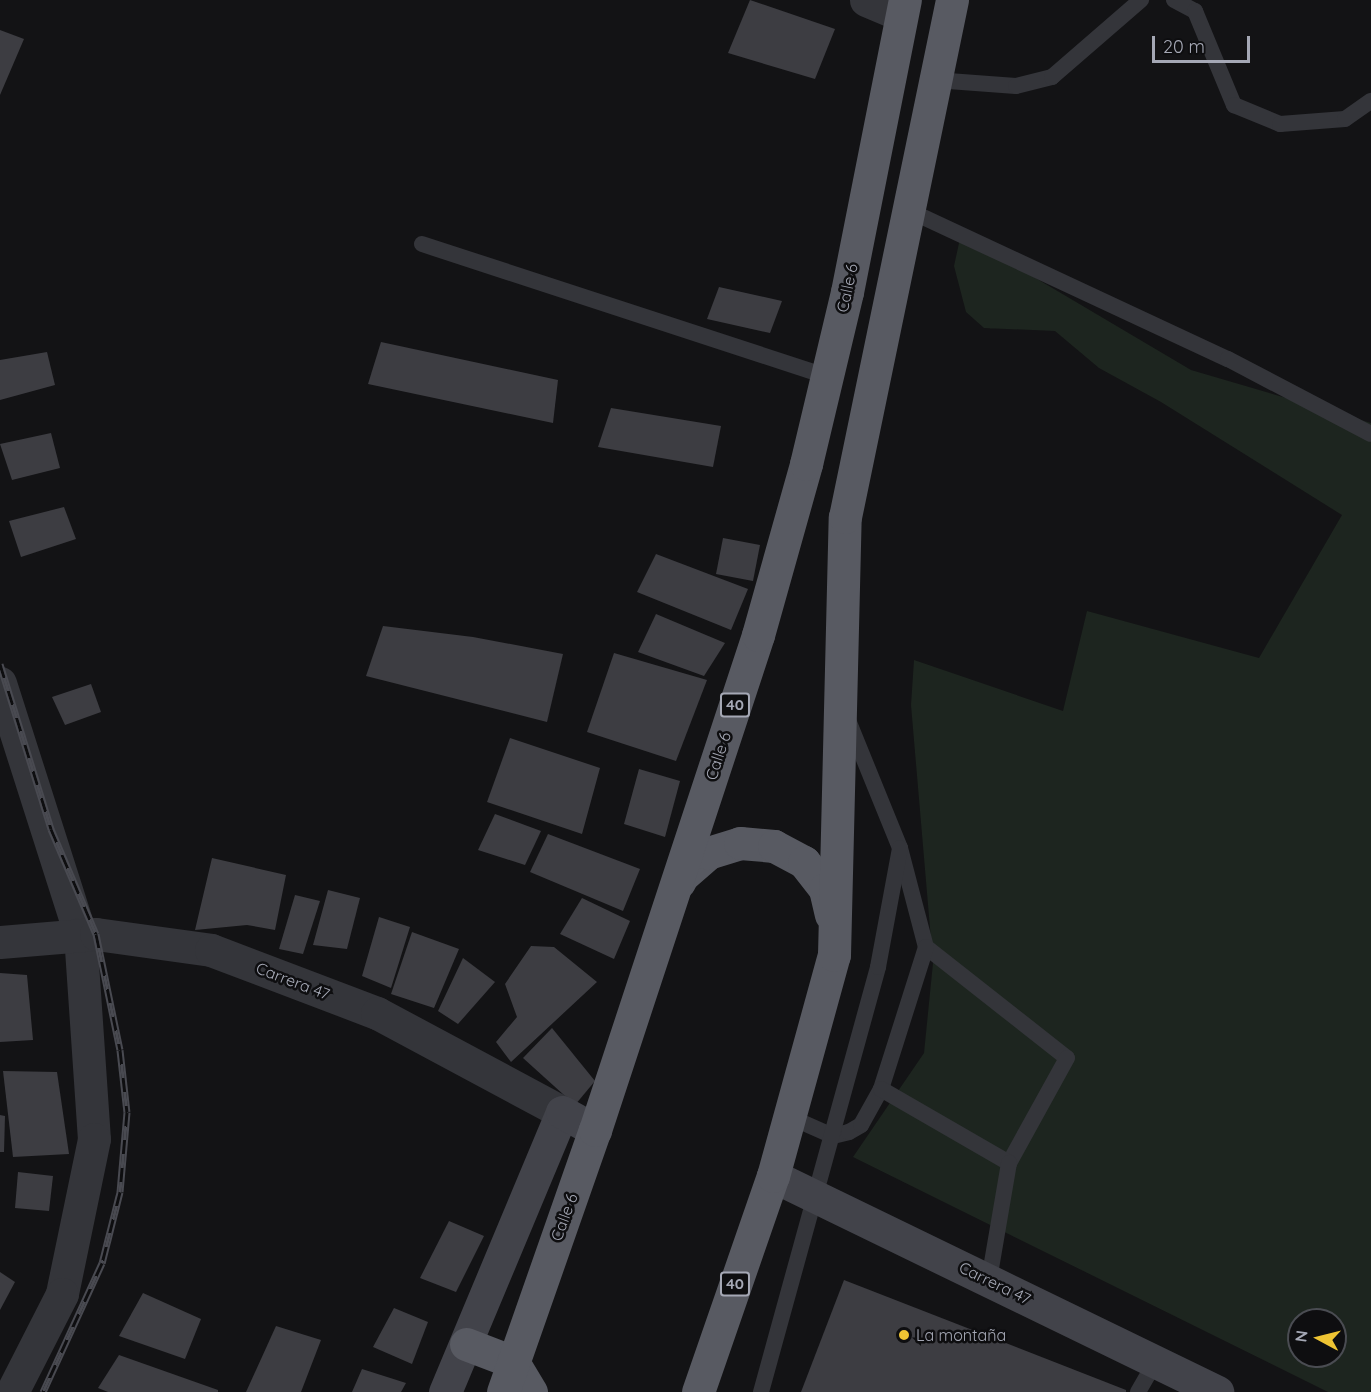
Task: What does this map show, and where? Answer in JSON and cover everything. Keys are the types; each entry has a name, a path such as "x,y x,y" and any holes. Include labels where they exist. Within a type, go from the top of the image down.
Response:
{"highway":[{"name":"40","path":"698,1392 773,1176 834,955 845,517 952,0"},
{"name":"Calle 6","path":"508,1377 595,1131 758,635 806,464 847,292 903,8"},
{"path":"668,906 682,876 708,853 740,843 774,846 804,862 825,889 833,920 834,955"},
{"path":"466,1344 531,1392"}],"main road":[{"path":"445,1392 562,1112 595,1131"},
{"name":"Carrera 47","path":"773,1176 815,1194 1216,1392"}],"street":[{"path":"866,0 903,8"},
{"path":"0,683 80,934 94,1139 62,1294 12,1392"},
{"name":"Carrera 47","path":"0,942 80,934 211,950 377,1013 562,1112"}],"lane":[{"path":"935,80 1016,86 1052,77 1142,0"},
{"path":"1174,0 1195,11 1234,105 1280,124 1345,119 1371,101"},
{"path":"908,210 1228,359 1371,434"},
{"path":"422,244 827,376"},
{"path":"790,1117 832,1136 849,1132 861,1125 881,1089 927,947 900,848 840,700"},
{"path":"761,1392 832,1136 849,1065 878,967 900,848"},
{"path":"927,947 1067,1058 1010,1163 989,1280"},
{"path":"881,1089 1010,1163"},
{"path":"1138,1392 1155,1362"}],"shaded area":[{"path":"961,234 1191,370 1371,423 1371,1392 1328,1392 853,1157 924,1053 933,963 911,705 914,660 1063,711 1087,611 1259,658 1342,515 1161,402 1099,368 1055,331 984,328 966,312 954,266"}],"building":[{"path":"750,0 835,29 815,79 728,53"},
{"path":"0,30 24,39 0,95"},
{"path":"719,287 782,301 770,333 707,319"},
{"path":"381,342 558,380 553,423 368,384"},
{"path":"47,352 55,385 0,400 0,360"},
{"path":"611,408 721,426 713,467 598,447"},
{"path":"51,433 60,468 12,480 0,444"},
{"path":"64,507 76,539 21,557 9,521"},
{"path":"723,538 760,545 753,581 716,574"},
{"path":"656,554 748,589 731,630 637,592"},
{"path":"656,614 725,643 704,676 638,652"},
{"path":"383,626 473,637 563,654 547,722 366,676"},
{"path":"614,653 707,680 676,761 587,732"},
{"path":"91,684 101,712 65,725 52,697"},
{"path":"510,738 600,768 582,834 487,802"},
{"path":"639,769 680,781 665,837 624,824"},
{"path":"495,814 541,831 525,865 478,850"},
{"path":"548,834 640,869 623,911 530,872"},
{"path":"212,858 286,875 275,930 247,925 195,930"},
{"path":"328,890 360,898 347,949 313,945"},
{"path":"295,895 320,901 303,954 279,949"},
{"path":"582,898 630,921 614,959 560,934"},
{"path":"379,917 410,927 391,988 362,976"},
{"path":"412,932 459,949 434,1008 391,994"},
{"path":"531,946 554,947 597,982 511,1062 496,1042 517,1017 505,984"},
{"path":"463,958 495,982 458,1024 438,1011"},
{"path":"0,973 27,975 33,1040 0,1042"},
{"path":"552,1028 595,1081 575,1105 523,1058"},
{"path":"3,1071 57,1072 69,1154 13,1157"},
{"path":"0,1115 5,1116 4,1152 0,1152"},
{"path":"18,1172 53,1176 49,1211 15,1208"},
{"path":"449,1221 484,1236 456,1292 420,1278"},
{"path":"0,1272 15,1282 0,1310"},
{"name":"La montaña","path":"844,1280 1126,1390 1126,1392 801,1392"},
{"path":"143,1293 201,1319 185,1359 119,1336"},
{"path":"394,1308 428,1322 412,1364 373,1347"},
{"path":"276,1326 321,1340 301,1392 246,1392"},
{"path":"119,1355 218,1390 218,1392 108,1392 98,1388"},
{"path":"362,1369 406,1383 401,1392 352,1392"}],"railway":[{"path":"0,664 51,829 96,934 120,1050 127,1112 120,1192 102,1263 43,1392"}],"place":[{"name":"La montaña","path":"904,1335"}]}
